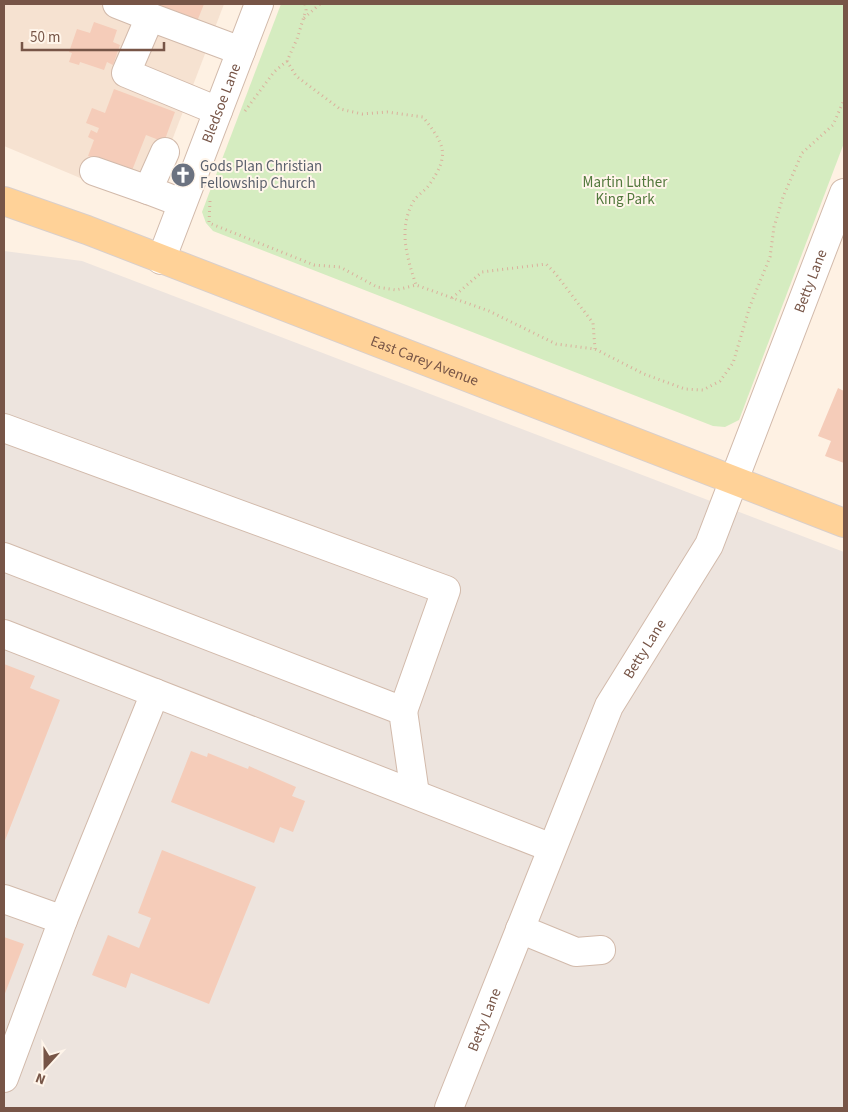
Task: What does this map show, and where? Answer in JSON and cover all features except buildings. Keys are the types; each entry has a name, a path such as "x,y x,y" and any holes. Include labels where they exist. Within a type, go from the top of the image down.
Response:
{"main road":[{"name":"East Carey Avenue","path":"4,201 79,227 844,523"}],"street":[{"path":"117,4 241,52"},
{"name":"Bledsoe Lane","path":"161,260 182,203 230,114 241,52 259,4"},
{"path":"150,17 126,73 230,114"},
{"path":"148,190 165,152"},
{"path":"94,170 182,203"},
{"name":"Betty Lane","path":"449,1108 609,706 709,545 844,192"},
{"path":"4,428 446,590 403,711 415,794"},
{"path":"4,557 403,711"},
{"path":"4,634 552,848"},
{"path":"4,1078 63,920 155,693"},
{"path":"4,899 63,920"},
{"path":"520,929 576,952 601,950"}],"path":[{"path":"230,114 246,109 274,72 287,62 303,18 306,4"},
{"path":"303,18 320,4"},
{"path":"287,62 296,76 340,109 362,114 387,112 423,117 442,141 442,162 428,186 413,201 406,225 404,248 416,285"},
{"path":"210,197 209,223 314,265 340,266 376,287 396,290 416,285 489,310 556,344 594,349 644,374 685,389 703,390 720,381 733,363 750,306 770,256 774,227 782,197 802,153 834,125 844,100"},
{"path":"452,298 482,272 546,264 593,323 594,349"}],"shaded area":[{"path":"4,4 224,4 147,206 4,146"},
{"path":"4,251 82,261 844,552 844,1108 4,1108"}],"green space":[{"name":"Martin Luther King Park","path":"281,4 844,4 844,143 739,420 725,427 713,426 213,231 206,223 202,212"}],"place":[{"name":"Gods Plan Christian Fellowship Church","path":"183,175"}]}
